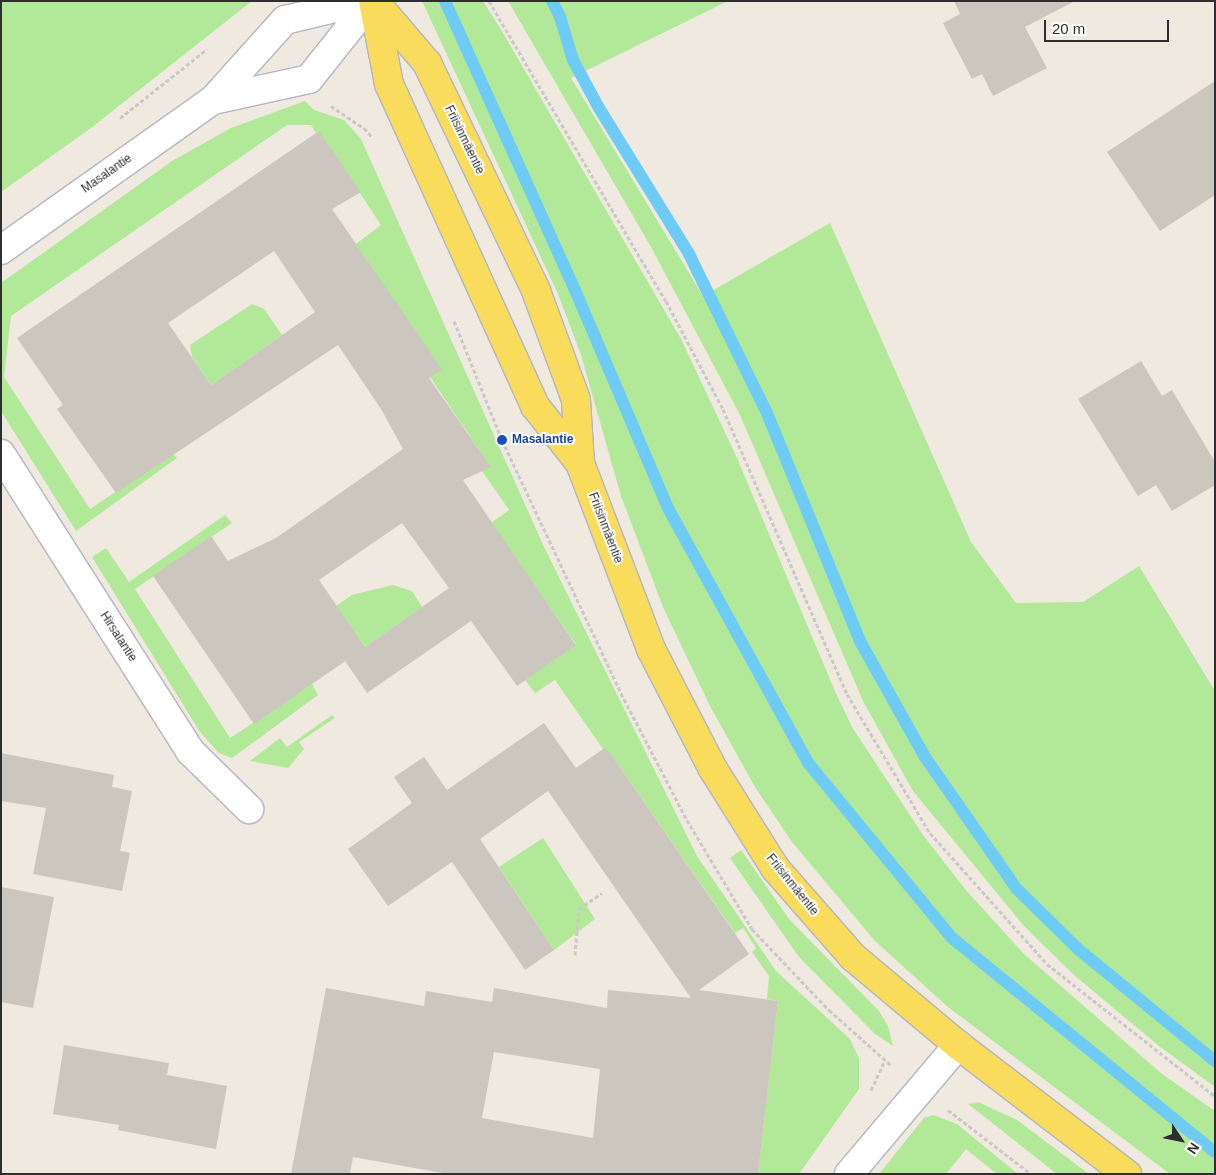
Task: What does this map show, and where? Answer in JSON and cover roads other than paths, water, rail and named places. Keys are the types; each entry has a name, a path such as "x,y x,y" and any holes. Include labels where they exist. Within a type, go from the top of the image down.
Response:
{"main road":[{"name":"Friisinmäentie","path":"372,1 427,63 536,291 576,400 580,463"},
{"name":"Friisinmäentie","path":"372,1 388,84 535,406 580,463 652,649 713,769 775,868 853,957 958,1045 1127,1174"}],"street":[{"name":"Masalantie","path":"1,250 213,100 285,20 364,1"},
{"name":"Masalantie","path":"213,100 308,79 372,1"},
{"name":"Hirsalantie","path":"1,454 190,751 249,809"},
{"path":"849,1174 958,1045"}],"waterway":[{"path":"445,1 575,290 668,508 809,764 951,937 1215,1152"},
{"path":"552,1 560,17 573,60 599,108 689,254 767,413 861,643 925,757 1016,888 1078,949 1215,1061"}],"place":[{"name":"Masalantie","path":"502,440"}]}
